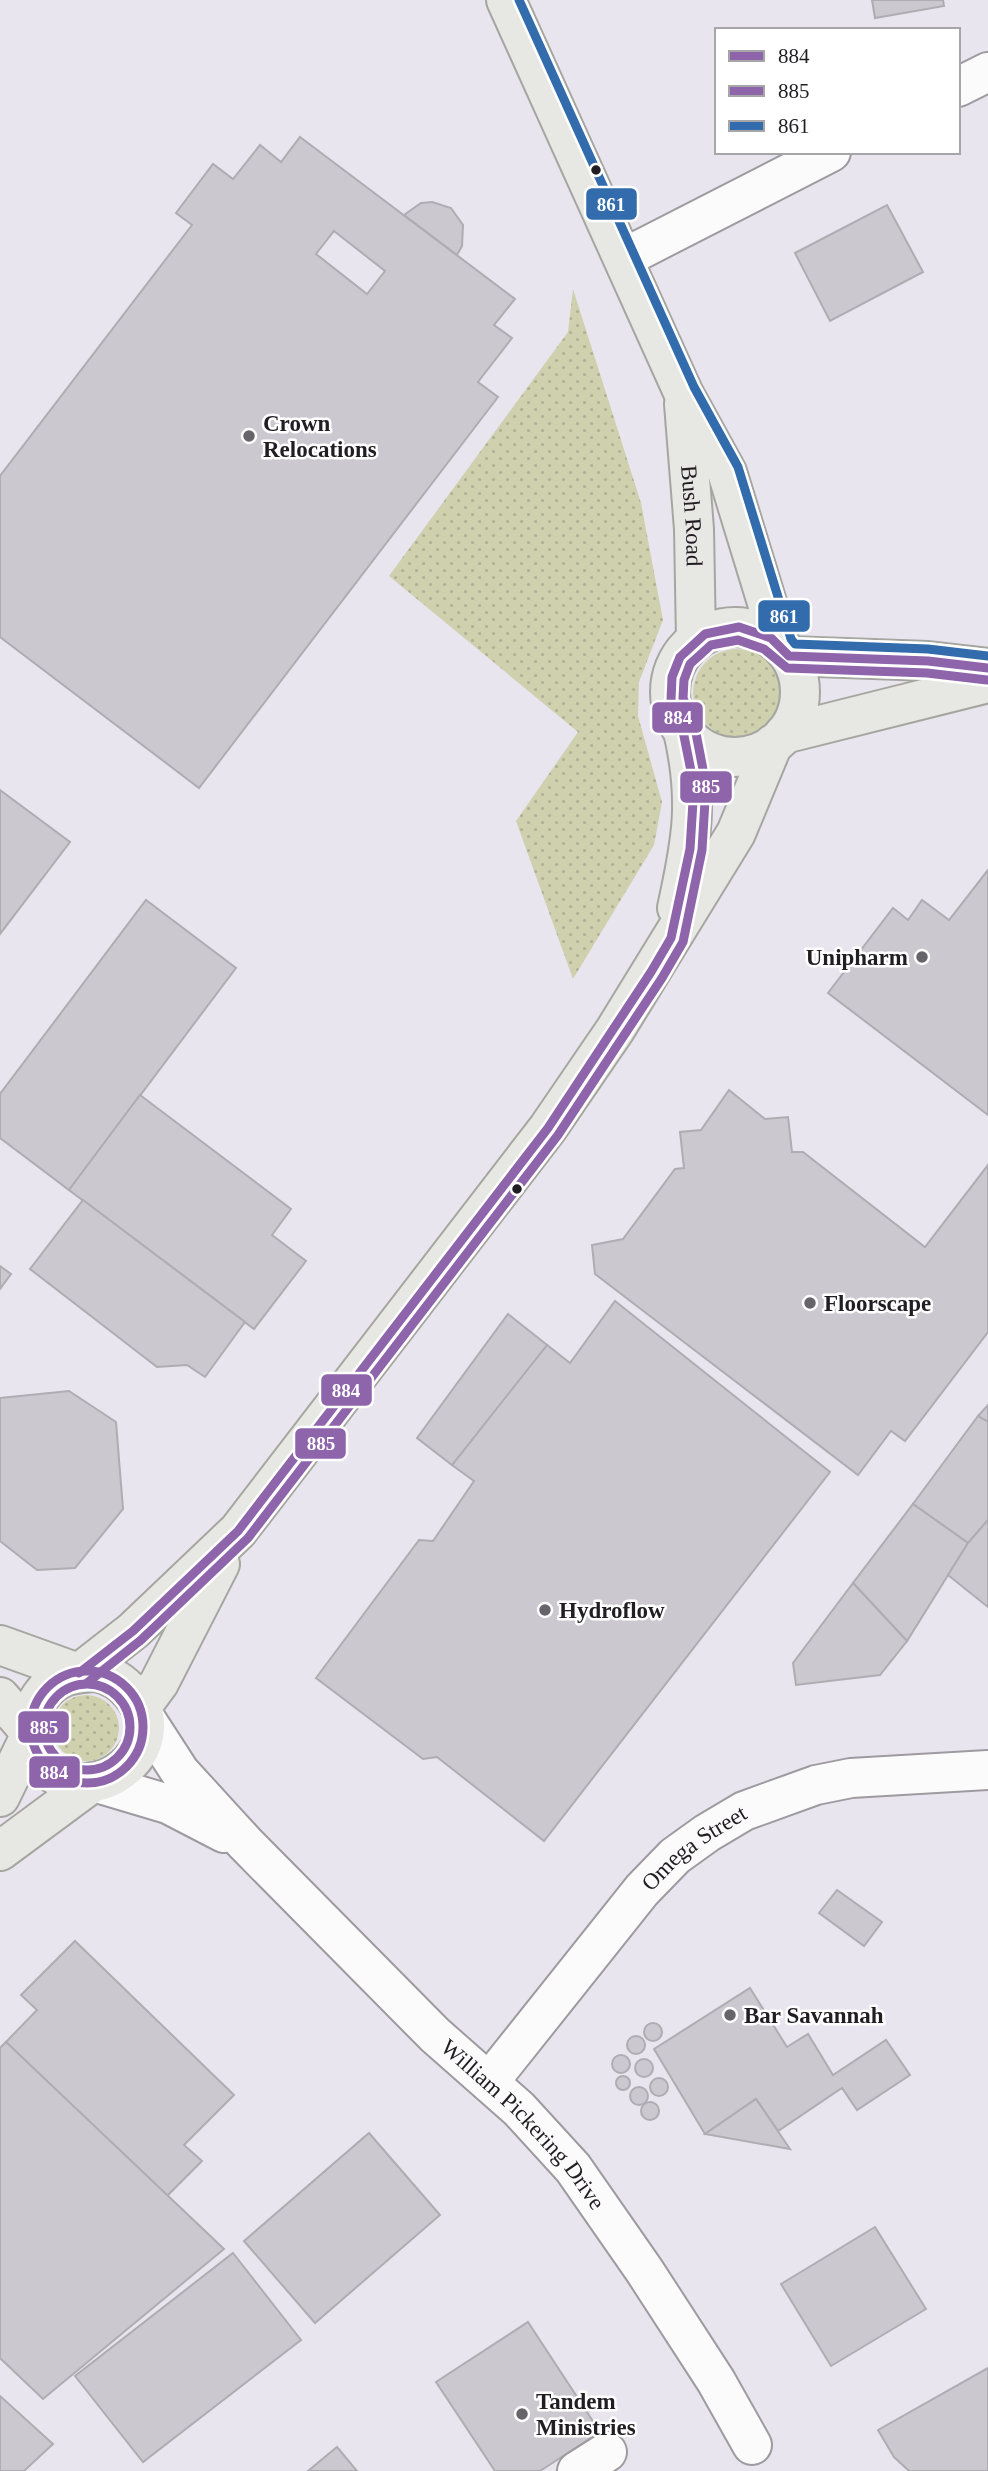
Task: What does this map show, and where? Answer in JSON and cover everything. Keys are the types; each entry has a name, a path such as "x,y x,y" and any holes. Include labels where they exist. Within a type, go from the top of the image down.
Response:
{"main road":[{"name":"Bush Road","path":"506,0 682,392 727,472 785,650"},
{"name":"Bush Road","path":"682,392 694,529 696,640"},
{"path":"0,1851 93,1783 113,1776 134,1757 145,1736 144,1714 196,1606 238,1531 548,1128 615,1030 736,833 779,739 795,716 800,696 798,675 785,650 761,632 739,627 716,629 696,640 680,657 671,677 673,711 683,731 693,780 693,799 690,849 671,938"},
{"path":"785,650 988,668"},
{"path":"683,731 702,748 726,756 751,754 779,739 988,683"},
{"path":"78,1673 133,1631 238,1531"},
{"path":"0,1645 78,1673"},
{"path":"0,1797 30,1734 33,1712 42,1694 58,1680 78,1673 96,1672 119,1680 144,1714"},
{"path":"0,1698 30,1734 36,1752 52,1772 66,1780 93,1783"}],"street":[{"path":"960,86 988,72"},
{"path":"624,258 827,154"},
{"name":"William Pickering Drive","path":"144,1714 180,1772 245,1843 435,2035 489,2081 573,2168 695,2348 752,2445"},
{"name":"Omega Street","path":"489,2081 642,1889 674,1856 707,1833 744,1811 817,1785 851,1778 988,1770"},
{"name":"William Pickering Drive","path":"93,1783 168,1804 245,1843"}],"green space":[{"path":"573,289 641,503 663,620 639,682 638,716 662,802 654,845 573,979 516,821 578,732 389,576 568,332"},
{"path":"737,649 754,652 768,662 778,676 781,693 778,710 768,724 754,734 737,737 720,734 706,724 696,710 693,693 696,676 706,662 720,652"},
{"path":"80,1695 92,1695 110,1704 117,1715 117,1741 110,1752 99,1759 80,1761 67,1756 58,1747 53,1734 53,1722 58,1709 67,1700"}],"building":[{"path":"872,0 943,0 944,6 875,18"},
{"name":"Crown Relocations","path":"300,137 515,299 494,325 512,338 478,382 498,397 199,788 0,637 0,476 192,225 176,213 213,164 233,179 260,145 281,162","holes":["334,231 385,271 367,294 316,254"]},
{"path":"432,202 451,208 463,225 462,246 457,255 404,215 421,203"},
{"path":"887,205 923,272 830,321 795,253"},
{"path":"0,790 70,842 0,934"},
{"name":"Unipharm","path":"988,870 988,1115 828,993 893,908 908,920 922,900 949,920"},
{"path":"146,900 236,968 69,1190 0,1138 0,1094"},
{"name":"Floorscape","path":"729,1090 765,1119 788,1117 792,1152 803,1152 925,1247 988,1165 988,1332 905,1441 891,1431 858,1475 595,1274 592,1245 623,1239 675,1169 684,1168 680,1132 701,1130"},
{"path":"140,1095 291,1209 272,1235 306,1261 254,1329 69,1190"},
{"path":"83,1200 245,1322 205,1377 187,1365 157,1367 30,1269"},
{"path":"0,1266 11,1274 0,1289"},
{"name":"Hydroflow","path":"615,1301 830,1472 544,1841 437,1757 423,1759 316,1678 419,1540 433,1541 474,1481 452,1465 510,1391 547,1345 570,1363"},
{"path":"508,1314 547,1345 452,1465 417,1438"},
{"path":"69,1391 116,1422 123,1509 75,1568 37,1570 0,1541 0,1398"},
{"path":"988,1405 988,1422 978,1416"},
{"path":"978,1416 988,1422 988,1520 968,1543 913,1504"},
{"path":"913,1504 968,1543 907,1641 853,1583"},
{"path":"988,1520 988,1607 948,1575 968,1543"},
{"path":"853,1583 907,1641 880,1675 796,1685 793,1663"},
{"path":"837,1890 882,1922 864,1946 819,1913"},
{"path":"75,1941 234,2095 184,2145 202,2161 166,2197 6,2042 37,2010 21,1995"},
{"path":"750,1988 787,2047 808,2034 833,2075 886,2040 910,2075 857,2110 842,2088 778,2131 756,2099 705,2134 654,2049"},
{"path":"653,2023 659,2026 662,2032 659,2038 653,2041 647,2038 644,2032 647,2026"},
{"path":"636,2036 642,2039 645,2045 642,2051 636,2054 630,2051 627,2045 630,2039"},
{"path":"6,2042 224,2249 43,2399 0,2358 0,2048"},
{"path":"621,2055 627,2058 630,2064 627,2070 621,2073 615,2070 612,2064 615,2058"},
{"path":"644,2059 650,2062 653,2068 650,2074 644,2077 638,2074 635,2068 638,2062"},
{"path":"623,2076 628,2078 628,2088 623,2090 618,2088 616,2083 618,2078"},
{"path":"659,2078 665,2081 668,2087 665,2093 659,2096 653,2093 650,2087 653,2081"},
{"path":"639,2087 645,2090 648,2096 645,2102 639,2105 633,2102 630,2096 633,2090"},
{"path":"756,2099 790,2149 705,2134"},
{"path":"650,2102 656,2105 659,2111 656,2117 650,2120 644,2117 641,2111 644,2105"},
{"path":"369,2133 440,2215 315,2323 244,2241"},
{"path":"875,2227 926,2309 831,2366 781,2284"},
{"path":"233,2253 301,2340 143,2462 75,2376"},
{"path":"528,2322 600,2432 540,2471 495,2471 436,2382"},
{"path":"988,2368 988,2471 909,2471 894,2457 878,2430"},
{"path":"0,2396 53,2444 24,2471 0,2471"},
{"path":"337,2447 357,2471 308,2471"}],"transit line":[{"name":"861","path":"519,0 694,387 738,467 791,639 795,644 928,649 988,656"},
{"name":"884","path":"79,1673 133,1631 238,1531 548,1128 651,972 671,938 690,849 694,786 683,731 671,700 672,677 680,657 705,634 739,627 771,638 789,656 928,661 988,668"},
{"name":"885","path":"87,1683 141,1640 248,1538 558,1135 662,978 683,942 702,850 706,785 695,728 683,698 684,680 690,664 711,645 738,640 764,649 787,668 927,673 987,680"},
{"name":"884","path":"87,1671 108,1676 126,1688 138,1706 143,1727 138,1748 126,1766 108,1778 87,1783 66,1778 48,1766 36,1748 31,1727 36,1706 48,1688 66,1676 87,1671"},
{"name":"885","path":"79,1684 95,1684 118,1696 127,1710 130,1727 127,1744 118,1758 95,1770 79,1770 63,1763 51,1751 44,1735 44,1719 51,1703 63,1691 79,1684"}],"place":[{"name":"Crown Relocations","path":"249,436"},
{"name":"Unipharm","path":"922,957"},
{"name":"Floorscape","path":"810,1303"},
{"name":"Hydroflow","path":"545,1610"},
{"name":"Bar Savannah","path":"730,2015"},
{"name":"Tandem Ministries","path":"522,2414"}]}
